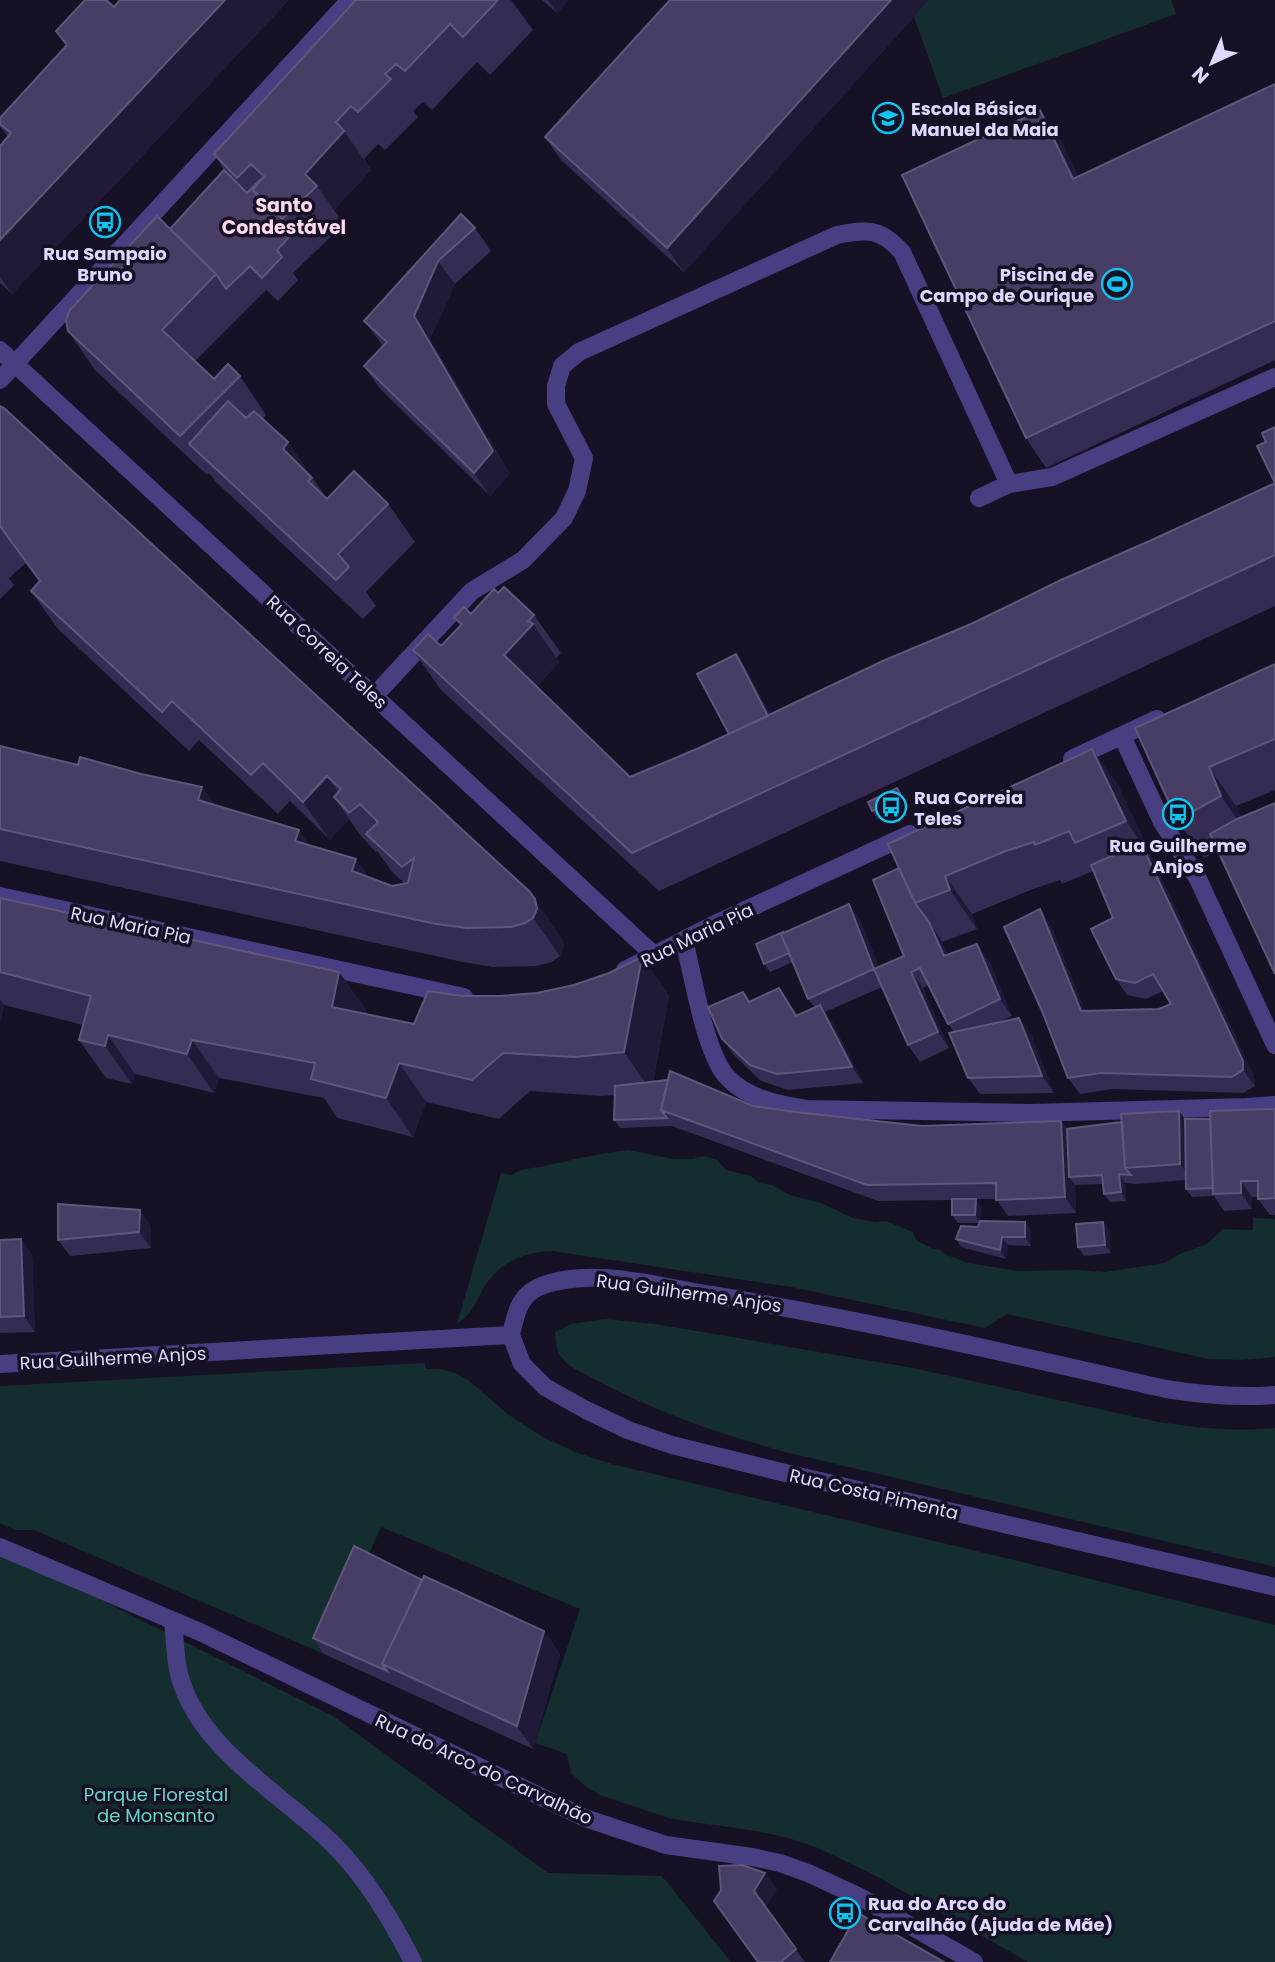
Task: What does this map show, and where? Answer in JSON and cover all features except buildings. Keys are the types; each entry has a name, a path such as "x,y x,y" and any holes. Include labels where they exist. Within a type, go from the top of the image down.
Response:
{"street":[{"path":"0,380 350,0"},
{"path":"374,696 472,591 523,559 564,518 577,491 584,458 556,404 556,386 562,366 579,352 837,235 857,231 878,233 889,237 902,252 1009,484"},
{"name":"Rua Correia Teles","path":"0,350 654,955"},
{"path":"979,498 1009,484 1052,477 1275,377"},
{"path":"1054,768 1169,714"},
{"path":"1122,736 1162,821 1198,879 1275,1045"},
{"name":"Rua Maria Pia","path":"614,975 929,825"},
{"name":"Rua Maria Pia","path":"0,896 480,1000"},
{"path":"684,940 715,1059 728,1079 751,1094 776,1104 807,1109 1031,1113 1275,1105"},
{"name":"Rua Guilherme Anjos","path":"0,1364 511,1335 518,1305 541,1286 574,1278 620,1280 788,1308 1205,1396 1275,1395"},
{"name":"Rua Costa Pimenta","path":"511,1335 522,1364 545,1387 628,1430 672,1445 1275,1587"},
{"name":"Rua do Arco do Carvalhão","path":"0,1547 173,1621 585,1818 666,1845 752,1857 808,1873 862,1898 974,1962"},
{"path":"173,1621 179,1674 201,1721 223,1748 307,1820 356,1870 378,1899 414,1962"}],"green space":[{"path":"908,0 1171,0 1176,14 943,98"},
{"path":"628,1150 674,1159 704,1156 717,1160 726,1170 751,1176 759,1183 772,1185 790,1195 821,1203 853,1218 886,1221 913,1232 916,1240 968,1263 1018,1271 1105,1272 1164,1263 1207,1244 1223,1229 1253,1230 1253,1218 1275,1219 1275,1357 1208,1359 1007,1314 985,1328 791,1287 552,1251 521,1257 496,1272 470,1312 457,1324 501,1173 512,1175 523,1169"},
{"path":"605,1319 655,1324 908,1367 1159,1422 1217,1429 1275,1428 1275,1567 785,1452 690,1422 643,1403 579,1371 562,1358 557,1349 555,1332 571,1324"},
{"path":"425,1363 426,1369 441,1369 468,1380 509,1415 541,1436 575,1452 612,1464 1275,1625 1275,1962 1028,1962 874,1875 818,1848 756,1831 672,1819 600,1795 571,1773 567,1754 535,1743 580,1609 381,1527 324,1654 34,1530 15,1530 0,1523 0,1386"},
{"name":"Parque Florestal de Monsanto","path":"0,1552 333,1716 548,1873 662,1876 731,1962 0,1962"}],"place":[{"name":"Escola Básica Manuel da Maia","path":"888,118"},
{"name":"Rua Sampaio Bruno","path":"105,222"},
{"name":"Piscina de Campo de Ourique","path":"1117,284"},
{"name":"Rua Correia Teles","path":"891,807"},
{"name":"Rua Guilherme Anjos","path":"1178,814"},
{"name":"Rua do Arco do Carvalhão (Ajuda de Mãe)","path":"845,1913"}],"district":[{"name":"Santo Condestável","path":"284,216"}]}
